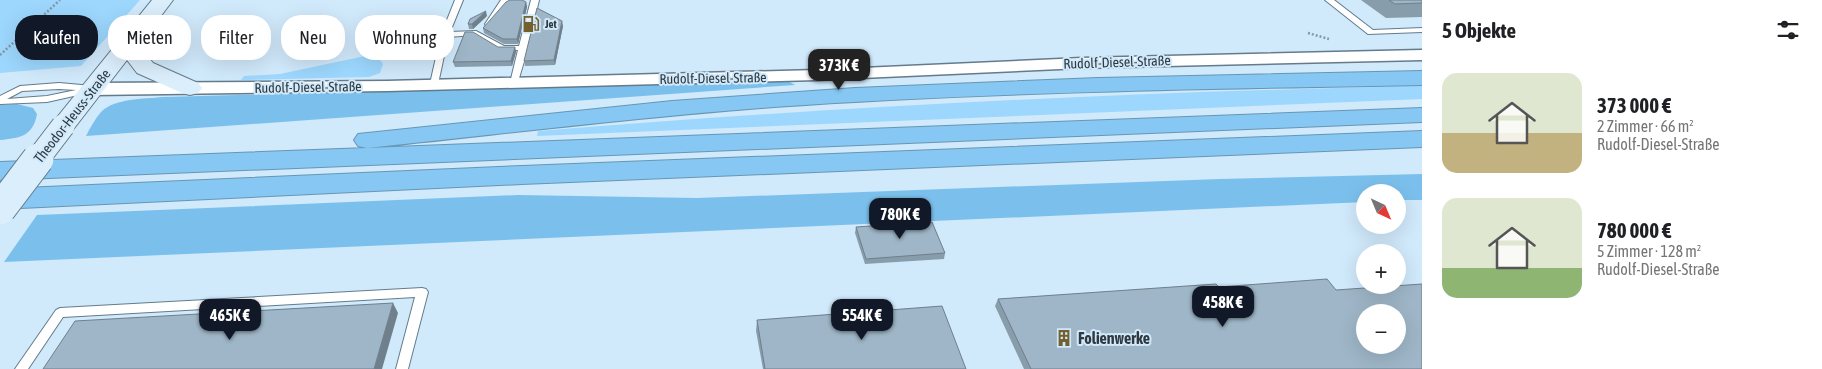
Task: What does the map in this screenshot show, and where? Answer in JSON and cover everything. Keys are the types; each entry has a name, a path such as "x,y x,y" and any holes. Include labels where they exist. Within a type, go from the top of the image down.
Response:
{"highway":[{"path":"87,168 773,100 1075,85 1422,78"},
{"path":"0,171 1422,115"},
{"path":"0,199 522,175 1422,139"}],"main road":[{"name":"Theodor-Heuss-Straße","path":"151,15 163,0"},
{"name":"Theodor-Heuss-Straße","path":"0,209 116,60"},
{"path":"139,60 145,68 190,88"}],"street":[{"name":"Rudolf-Diesel-Straße","path":"93,89 514,83 817,75 1082,63 1422,55"}],"lane":[{"path":"453,15 459,0"},
{"path":"454,34 476,33 488,26 501,4 506,0"},
{"path":"514,83 535,0"},
{"path":"1329,0 1371,32 1422,30"},
{"path":"476,33 502,48 524,48"},
{"path":"434,84 439,60"},
{"path":"59,86 93,89 47,99 2,102 2,98 20,89 59,86"},
{"path":"21,369 60,313 422,292 402,369"}],"path":[{"path":"0,55 60,0"}],"shaded area":[{"path":"0,0 140,0 127,15 108,15 108,36 98,47 98,15 15,15 15,60 86,60 81,66 0,73"},
{"path":"355,58 355,60 380,60 383,64 380,73 369,77 241,80 244,76 280,74"},
{"path":"788,81 795,85 86,136 101,112 107,107 130,100 147,98"},
{"path":"1422,86 1422,99 537,136 538,131 869,108 1201,92"},
{"path":"17,104 33,108 37,114 35,122 29,132 24,135 0,140 0,105"},
{"path":"1422,174 1422,200 1406,200 1406,184 1356,184 1356,202 4,262 37,215 518,195 697,198 1220,179"}],"building":[{"path":"510,0 526,2 517,39 503,39 483,28"},
{"path":"1389,0 1422,0 1422,3 1395,4"},
{"path":"537,8 562,21 554,60 524,61"},
{"path":"486,11 472,24 468,24 470,19"},
{"path":"465,32 473,32 498,47 515,47 511,61 453,62"},
{"path":"932,222 945,253 866,259 856,227"},
{"path":"1327,279 1336,290 1356,289 1356,294 1406,294 1406,285 1422,284 1422,369 1031,369 998,299 1216,284 1219,287"},
{"path":"393,303 374,369 43,369 75,321"},
{"path":"942,306 966,369 765,369 757,320"}],"place":[{"name":"Jet","path":"531,24"},
{"name":"Folienwerke","path":"1064,338"}]}
